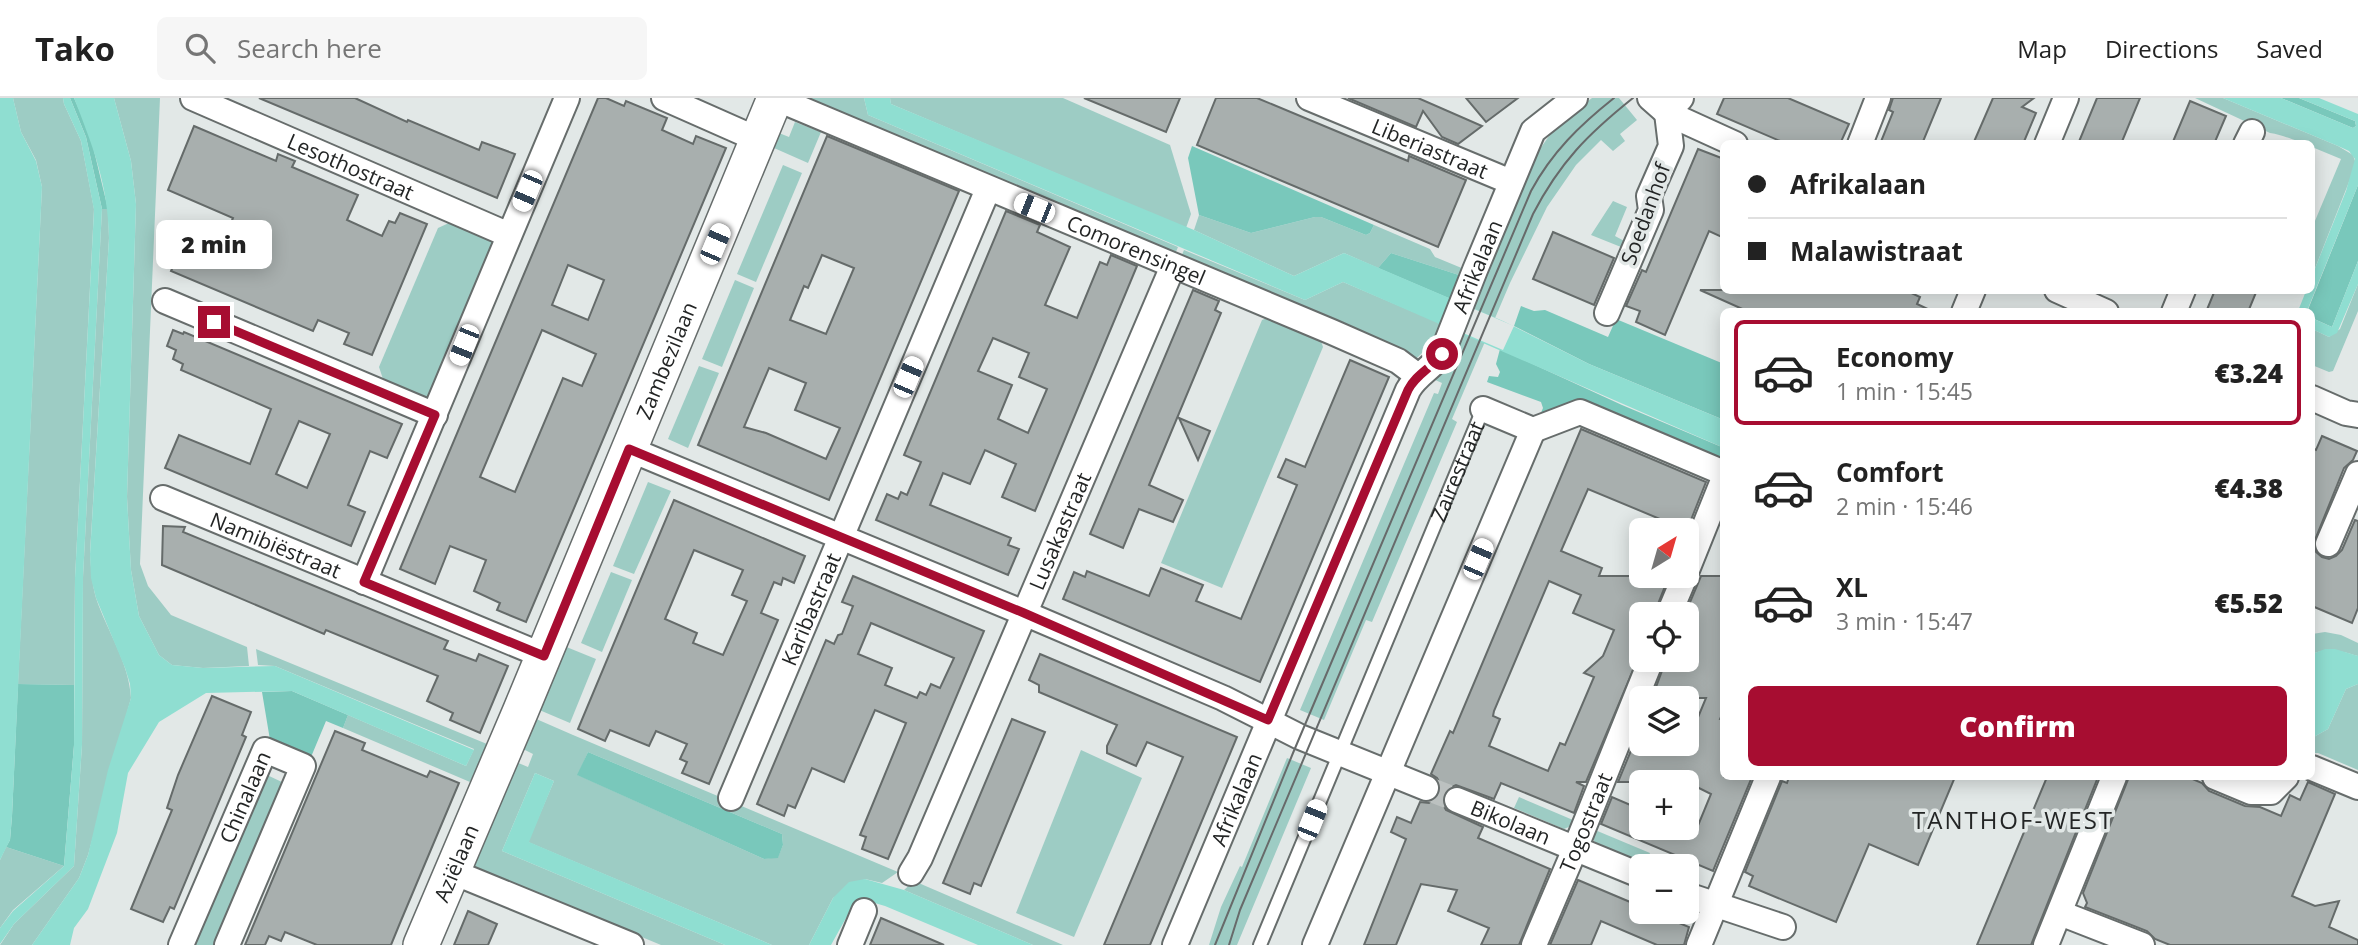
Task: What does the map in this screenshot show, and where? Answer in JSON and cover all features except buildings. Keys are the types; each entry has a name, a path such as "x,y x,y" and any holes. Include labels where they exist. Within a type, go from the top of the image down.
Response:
{"street":[{"name":"Lesothostraat","path":"193,98 509,235"},
{"path":"364,582 567,98"},
{"path":"664,98 759,140"},
{"name":"Zambezilaan","path":"491,780 775,98"},
{"name":"Comorensingel","path":"775,98 1387,356 1418,376"},
{"name":"Liberiastraat","path":"1309,98 1511,182"},
{"name":"Afrikalaan","path":"1175,945 1408,390 1418,376 1442,354 1533,131 1575,98"},
{"path":"1862,140 1878,98"},
{"path":"2049,140 2066,98"},
{"path":"1666,103 1728,140"},
{"name":"Soedanhof","path":"1607,313 1651,210 1649,196 1671,146 1666,103"},
{"name":"Karibastraat","path":"731,797 988,189"},
{"name":"Lusakastraat","path":"911,873 920,858 1173,266"},
{"path":"2062,294 2077,306"},
{"path":"165,301 435,415"},
{"path":"2315,399 2346,413 2358,415"},
{"name":"Zaïrestraat","path":"1483,409 1533,430"},
{"path":"1315,945 1533,430 1580,412 1720,474"},
{"path":"629,449 1024,613 1268,720 1300,737 1426,788"},
{"path":"2328,544 2358,474"},
{"path":"1699,540 1720,486"},
{"name":"Namibiëstraat","path":"163,498 544,656"},
{"name":"Togostraat","path":"1534,945 1646,672"},
{"name":"Chinalaan","path":"181,945 265,750 303,766 227,945"},
{"path":"2315,769 2358,787"},
{"name":"Aziëlaan","path":"421,945 491,780"},
{"path":"1699,945 1767,780"},
{"path":"2046,945 2113,780"},
{"path":"2222,780 2251,792 2271,792 2283,780"},
{"name":"Bikolaan","path":"1457,800 1629,871"},
{"path":"453,872 631,945"},
{"path":"1699,900 1783,928"},
{"path":"850,945 864,911"},
{"path":"2060,912 2142,945"}],"lane":[{"name":"Zaïrestraat","path":"1260,945 1483,409"}],"shaded area":[{"path":"0,98 13,98 21,132 36,161 42,187 12,816 10,840 0,860"},
{"path":"13,98 63,98 81,141 94,209 75,578 74,685 18,684 42,187 36,160 21,132"},
{"path":"63,98 70,98 86,137 102,209 83,577 82,745 74,866 14,924 0,944 0,928 13,911 64,866 74,745 75,578 94,210 81,141"},
{"path":"70,98 74,98 90,134 108,209 102,209 86,137"},
{"path":"74,98 114,98 131,161 136,204 127,497 131,570 139,616 159,655 172,665 203,668 275,666 474,750 466,766 292,691 206,693 159,722 128,773 117,833 88,909 74,928 70,945 32,945 79,878 88,855 108,770 131,698 125,668 96,598 91,578 90,554 109,238 102,183"},
{"path":"114,98 160,98 140,564 148,586 171,615 247,647 249,666 203,668 172,665 159,655 139,616 131,570 127,497 136,204 131,161"},
{"path":"794,98 864,98 868,115 1178,247 1173,259"},
{"path":"864,98 890,98 891,104 1194,230 1294,276 1344,253 1503,321 1589,364 1720,418 1720,446 1343,282 1305,300 868,115"},
{"path":"890,98 1063,98 1170,145 1191,214 1186,228 891,104"},
{"path":"1592,98 1619,98 1637,120 1620,134 1625,141 1613,151 1601,140 1576,165 1547,207 1510,283 1452,419 1457,422 1372,622 1366,620 1324,720 1300,710 1434,393 1438,394 1442,383 1433,379 1454,354 1533,159 1556,126"},
{"path":"2195,98 2223,98 2338,146 2353,155 2356,164 2315,268 2315,221 2341,159 2315,148 2315,140 2295,140 2270,133"},
{"path":"2223,98 2281,98 2353,128 2356,126 2355,121 2299,98 2319,98 2358,114 2358,185 2315,291 2315,268 2346,191 2355,159 2349,151"},
{"path":"2281,98 2299,98 2355,121 2356,126 2353,128"},
{"path":"795,122 821,132 808,163 774,148 779,133 789,137"},
{"path":"1192,146 1374,225 1366,235 1315,217 1251,233 1199,215 1188,158"},
{"path":"783,165 802,173 756,282 737,274"},
{"path":"2358,185 2358,261 2332,327 2315,319 2315,308 2309,308"},
{"path":"1613,201 1627,207 1615,236 1628,243 1621,247 1591,235"},
{"path":"102,209 108,209 109,238 90,553 96,598 122,659 131,698 88,855 79,878 32,945 0,945 14,924 74,866 82,745 83,577"},
{"path":"1199,215 1251,233 1315,217 1366,235 1374,225 1430,249 1435,257 1464,269 1462,276 1391,253 1378,268 1344,253 1294,276 1194,230"},
{"path":"451,222 500,242 432,400 383,379 379,367 438,228"},
{"path":"1184,250 1305,300 1343,282 1442,324 1435,340 1414,361 1181,257"},
{"path":"1391,253 1462,276 1453,300 1378,268"},
{"path":"2358,261 2358,284 2337,333 2329,337 2315,330 2315,319 2332,327"},
{"path":"735,280 754,288 722,367 702,359"},
{"path":"2358,284 2358,311 2333,371 2315,366 2315,330 2329,337 2340,329"},
{"path":"2305,294 2314,294 2308,308 2299,308"},
{"path":"1521,306 1534,311 1545,310 1608,337 1616,319 1720,362 1720,418 1589,364 1514,326"},
{"path":"1267,318 1321,341 1323,347 1222,588 1161,563 1262,320"},
{"path":"1500,349 1720,446 1720,460 1610,419 1538,420 1543,408 1541,402 1487,382 1489,376 1498,377 1500,372 1496,364"},
{"path":"699,366 719,373 688,448 668,439"},
{"path":"648,482 671,491 634,574 613,566"},
{"path":"611,572 632,580 602,652 581,643"},
{"path":"2315,634 2341,635 2358,643 2358,656 2329,650 2315,653"},
{"path":"564,646 596,659 570,723 537,709"},
{"path":"256,649 487,744 470,782 343,728 348,715 466,766 474,749 275,666 258,665"},
{"path":"2335,649 2358,656 2358,684 2346,689 2328,729 2315,736 2315,653"},
{"path":"18,684 74,685 74,745 64,866 6,847 10,840 12,816"},
{"path":"2358,684 2358,770 2315,753 2315,736 2328,729 2346,689"},
{"path":"292,691 348,715 343,728 326,721 311,757 270,740 262,692"},
{"path":"534,718 898,872 882,883 865,879 833,898 809,945 772,945 528,842 554,781 535,773 502,851 725,945 661,945 473,867 516,762 528,767 533,754 521,748","holes":["588,752 782,834 783,845 778,857 764,859 578,775"]},
{"path":"1081,750 1142,778 1074,937 1016,913"},
{"path":"588,752 782,834 783,845 778,858 764,859 577,775"},
{"path":"1287,758 1311,768 1237,945 1209,945 1221,907 1240,866 1242,867"},
{"path":"535,773 554,781 529,842 772,945 725,945 502,851"},
{"path":"267,775 284,783 216,945 195,945"},
{"path":"1519,797 1573,820 1571,826 1564,829 1514,808"},
{"path":"1595,830 1650,853 1629,854 1629,857 1595,843 1592,835"},
{"path":"6,847 64,866 13,910 0,928 0,860"},
{"path":"865,879 904,890 1033,945 978,945 885,906 861,899 851,909 831,945 809,945 833,898 849,882"},
{"path":"914,881 1063,945 1033,945 904,890"}],"pier":[{"path":"1453,300 1514,326 1503,350 1442,324"}],"tunnel":[{"path":"1426,788 1457,800"}],"tram line":[{"path":"1215,945 1293,753 1531,191 1568,140 1614,98"},
{"path":"1229,945 1240,910 1533,214 1576,150 1633,98"}],"district":[{"name":"TANTHOF-WEST","path":"2013,819"}],"route":[{"path":"214,322 435,415 364,582 544,656 629,449 1024,613 1268,720 1408,390 1413,381 1442,354"}]}
